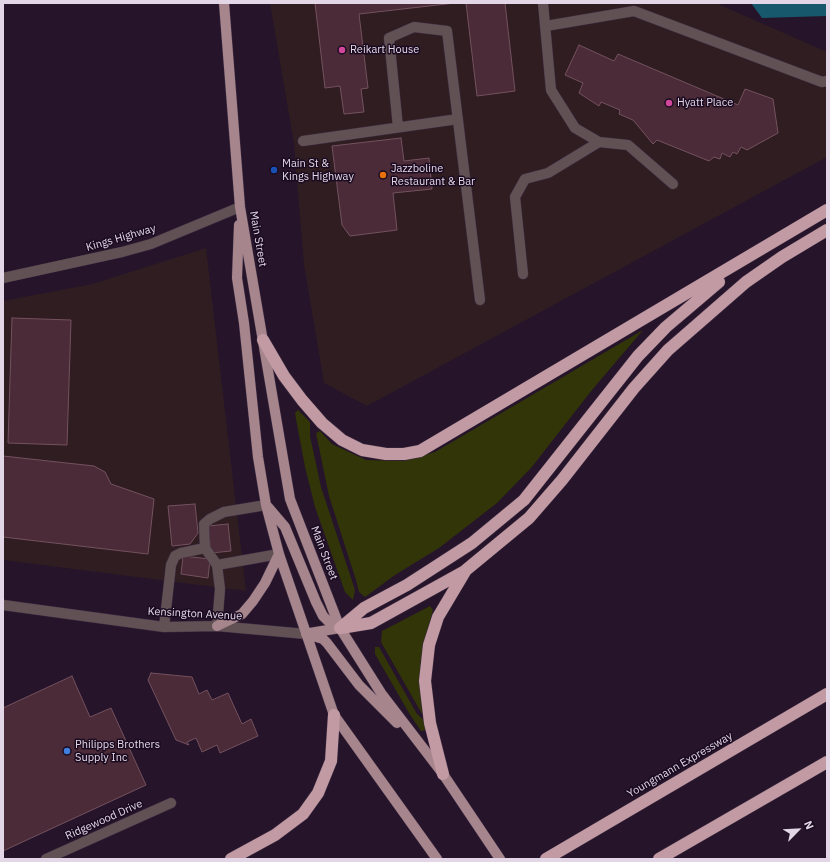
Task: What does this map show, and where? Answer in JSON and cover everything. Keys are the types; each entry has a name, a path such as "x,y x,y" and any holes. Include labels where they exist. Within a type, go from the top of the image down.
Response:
{"highway":[{"path":"263,340 284,376 302,400 322,423 342,440 362,450 386,454 404,454 429,447 827,210"},
{"path":"340,628 371,623 466,570 529,518 562,480 634,388 668,350 746,282 782,257 827,230"},
{"path":"340,628 364,608 408,585 472,544 524,500 638,356 666,327 698,298 754,254"},
{"path":"443,774 430,723 425,681 429,645 438,617 466,570"},
{"name":"Youngmann Expressway","path":"546,859 827,694"},
{"path":"231,859 275,835 303,814 318,793 331,761 334,715"},
{"path":"659,859 827,762"}],"main road":[{"name":"Main Street","path":"224,3 240,207 290,498 340,628 381,694 443,774 500,859"},
{"name":"Main Street","path":"240,207 236,278 244,323 258,458 266,505 279,554 334,715 437,859"},
{"path":"266,505 285,527 323,616 330,623 340,628"},
{"path":"217,626 242,614 265,583 279,554"},
{"name":"Kensington Avenue","path":"306,634 340,628"},
{"path":"306,634 323,639 358,685 422,746"}],"street":[{"path":"543,3 551,90 575,128 599,142 628,145 673,184"},
{"path":"546,26 634,11 822,82 827,82"},
{"path":"398,127 389,38 414,28 447,31 480,300"},
{"path":"303,140 458,119"},
{"path":"523,274 515,197 526,179 548,173 599,142"},
{"name":"Kings Highway","path":"3,278 114,254 151,244 240,207"},
{"path":"217,626 220,589 217,565 205,548 204,524 210,519 224,512 266,505"},
{"path":"164,627 171,565 175,556 181,553 205,548"},
{"path":"217,565 279,554"},
{"name":"Kensington Avenue","path":"3,605 164,627 217,626 306,634"},
{"name":"Ridgewood Drive","path":"46,859 171,803"}],"shaded area":[{"path":"270,3 716,3 827,52 827,157 367,406 324,383 304,265 294,144"},
{"path":"206,248 246,591 3,560 3,301 92,284"}],"green space":[{"path":"643,330 592,390 531,468 497,503 439,548 395,575 365,597 359,592 329,496 316,433 320,431 332,444 366,460 404,461 435,452"},
{"path":"298,410 310,422 310,436 321,487 355,590 353,600 345,592 315,507 305,467 296,419 295,413"},
{"path":"430,606 433,610 424,642 420,665 422,714 381,642 382,631"},
{"path":"375,647 379,647 417,714 427,723 426,730 421,731 409,713 375,654"}],"water":[{"path":"751,3 827,3 827,16 762,18"}],"building":[{"name":"Reikart House","path":"315,3 455,3 359,14 368,88 361,89 364,112 344,114 340,86 325,88"},
{"path":"466,3 505,3 515,91 477,96"},
{"name":"Hyatt Place","path":"579,45 614,61 618,54 738,105 745,89 773,99 778,133 747,150 741,147 737,154 733,152 730,157 722,153 720,159 714,157 709,161 657,140 653,144 633,120 619,114 620,110 601,102 599,106 579,93 583,83 565,75"},
{"name":"Jazzboline Restaurant & Bar","path":"401,138 404,161 429,158 432,189 393,193 397,230 350,236 342,225 332,146"},
{"path":"12,318 71,320 67,445 8,443"},
{"path":"3,456 94,466 105,472 111,484 154,499 148,554 3,537"},
{"path":"195,504 198,533 190,544 172,546 168,506"},
{"path":"228,524 231,551 211,553 208,526"},
{"path":"183,556 210,559 208,578 181,574"},
{"path":"151,673 192,677 199,694 207,690 212,700 228,693 242,724 251,719 258,736 220,753 217,745 202,752 196,738 187,742 189,745 176,740 148,680"},
{"name":"Philipps Brothers Supply Inc","path":"72,676 90,717 111,708 146,785 3,851 3,708"}],"place":[{"name":"Reikart House","path":"342,50"},
{"name":"Hyatt Place","path":"669,103"},
{"name":"Main St & Kings Highway","path":"274,170"},
{"name":"Jazzboline Restaurant & Bar","path":"383,175"},
{"name":"Philipps Brothers Supply Inc","path":"67,751"}]}
